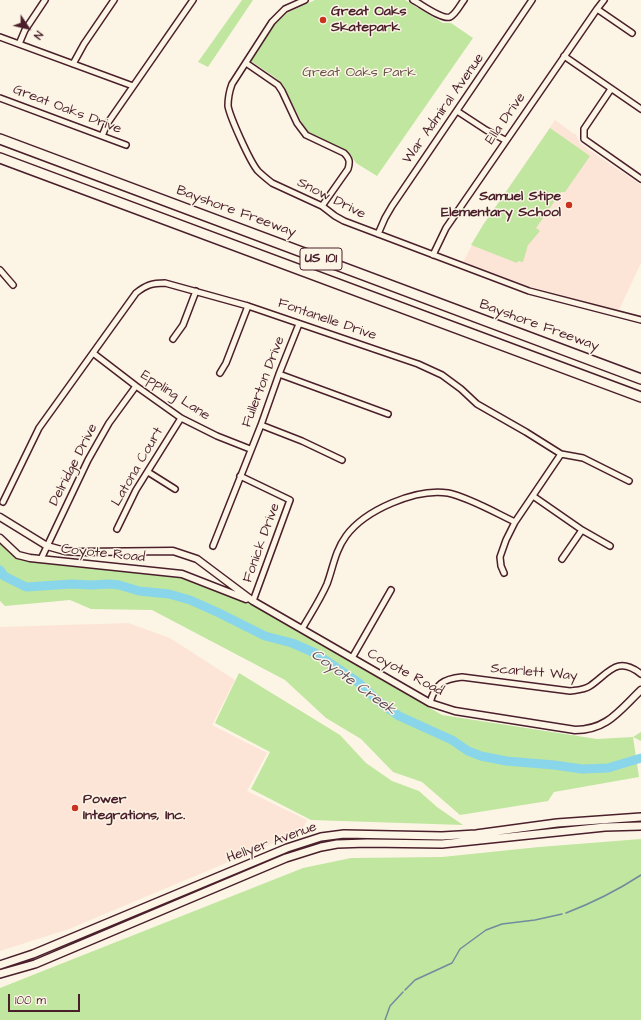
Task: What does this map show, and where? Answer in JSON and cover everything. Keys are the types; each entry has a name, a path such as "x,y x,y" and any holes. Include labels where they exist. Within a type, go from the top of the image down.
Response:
{"highway":[{"name":"Bayshore Freeway","path":"0,139 641,379"},
{"name":"US 101","path":"0,158 641,398"}],"main road":[{"name":"Hellyer Avenue","path":"0,965 33,954 304,842 321,837 344,834 442,836 476,834 557,823 641,817"},
{"name":"Hellyer Avenue","path":"0,974 35,964 286,858 321,847 337,844 367,843 442,844 604,827 641,826"},
{"path":"367,834 367,843"},
{"path":"173,896 177,904"}],"street":[{"path":"19,44 25,30 45,0"},
{"path":"73,64 84,44 114,0"},
{"path":"102,136 107,124 193,0"},
{"name":"Snow Drive","path":"305,0 285,9 272,22 232,84 229,93 228,108 253,164 258,171 272,183 322,206 344,221 529,291 641,320"},
{"path":"414,0 444,17 450,17 454,14 464,0"},
{"name":"War Admiral Avenue","path":"378,234 392,206 532,0"},
{"name":"Ella Drive","path":"433,255 446,228 505,140 604,0"},
{"path":"597,9 632,33"},
{"path":"0,37 133,86"},
{"path":"564,56 641,109"},
{"path":"246,63 278,86 282,91 297,123 306,135 344,153 348,157 350,163 348,169 322,206"},
{"path":"611,89 584,129 584,139 641,179"},
{"name":"Great Oaks Drive","path":"0,98 126,145"},
{"path":"457,111 486,130 505,140"},
{"path":"0,270 13,285"},
{"name":"Fontanelle Drive","path":"3,502 39,428 136,293 144,286 155,283 165,283 248,306 418,364 442,375 461,389 477,404 561,454"},
{"path":"174,339 183,325 196,291"},
{"path":"220,374 226,364 248,306"},
{"name":"Fullerton Drive","path":"213,546 299,324"},
{"name":"Eppling Lane","path":"93,353 181,418 217,436 250,449"},
{"path":"279,374 388,414"},
{"name":"Delridge Drive","path":"41,559 88,460 109,423 136,386"},
{"name":"Latona Court","path":"117,529 136,490 181,418"},
{"path":"261,425 302,441 342,460"},
{"path":"504,573 501,566 500,557 506,540 515,522 561,454 583,458 629,481"},
{"path":"148,472 175,489"},
{"name":"Fonick Drive","path":"240,476 290,500 254,601"},
{"path":"302,629 326,586 335,556 346,537 357,524 371,513 406,498 435,492 459,496 515,522"},
{"path":"533,496 582,530 610,546"},
{"name":"Coyote Road","path":"0,517 47,546 65,550 81,552 173,551 197,560 254,601 430,703 455,711 574,730 587,730 598,727 615,716 641,690"},
{"path":"562,559 582,530"},
{"name":"Coyote Road","path":"0,538 18,555 41,559 182,574 254,601"},
{"path":"352,658 391,590"},
{"name":"Scarlett Way","path":"430,703 434,692 440,684 449,678 462,677 570,691 583,689 590,686 609,670 617,666 629,667 635,669 641,674"}],"shaded area":[{"name":"Samuel Stipe Elementary School","path":"555,120 576,134 582,145 641,185 641,263 619,310 527,286 463,262 483,225"},
{"path":"128,623 170,638 235,680 212,725 267,753 247,791 307,820 302,831 69,929 0,951 0,627"}],"green space":[{"path":"242,0 253,0 208,67 198,62"},
{"name":"Great Oaks Park","path":"315,0 405,0 443,23 451,23 473,38 377,176 356,163 350,154 306,131 283,85 276,78 251,61 275,24 287,13"},
{"path":"550,128 590,156 565,192 561,192 536,228 540,231 528,245 523,262 518,261 517,263 471,245 483,225"},
{"path":"0,543 18,558 180,577 253,604 442,715 597,739 633,737 639,777 554,792 548,801 460,815 422,782 393,772 361,739 326,718 285,680 152,610 91,609 70,600 5,606 0,601"},
{"path":"239,673 340,735 366,763 392,781 419,791 437,807 463,825 311,820 251,789 270,752 215,723"},
{"path":"641,732 641,741 633,737"},
{"path":"641,839 641,1020 0,1020 0,988 303,868 351,858 442,857 539,847"}],"waterway":[{"name":"Coyote Creek","path":"0,570 4,576 26,587 72,584 110,584 139,591 169,594 190,600 265,636 292,643 315,653 359,683 378,701 399,716 452,740 468,751 481,756 506,761 582,769 608,768 641,758"},
{"path":"566,913 605,896 641,875"},
{"path":"405,990 415,980 452,963 460,949 486,930 502,924 535,920 562,914"},
{"path":"385,1020 390,1006 403,992"}],"place":[{"name":"Great Oaks Skatepark","path":"323,20"},
{"name":"Samuel Stipe Elementary School","path":"569,205"},
{"name":"Power Integrations, Inc.","path":"75,808"}]}
